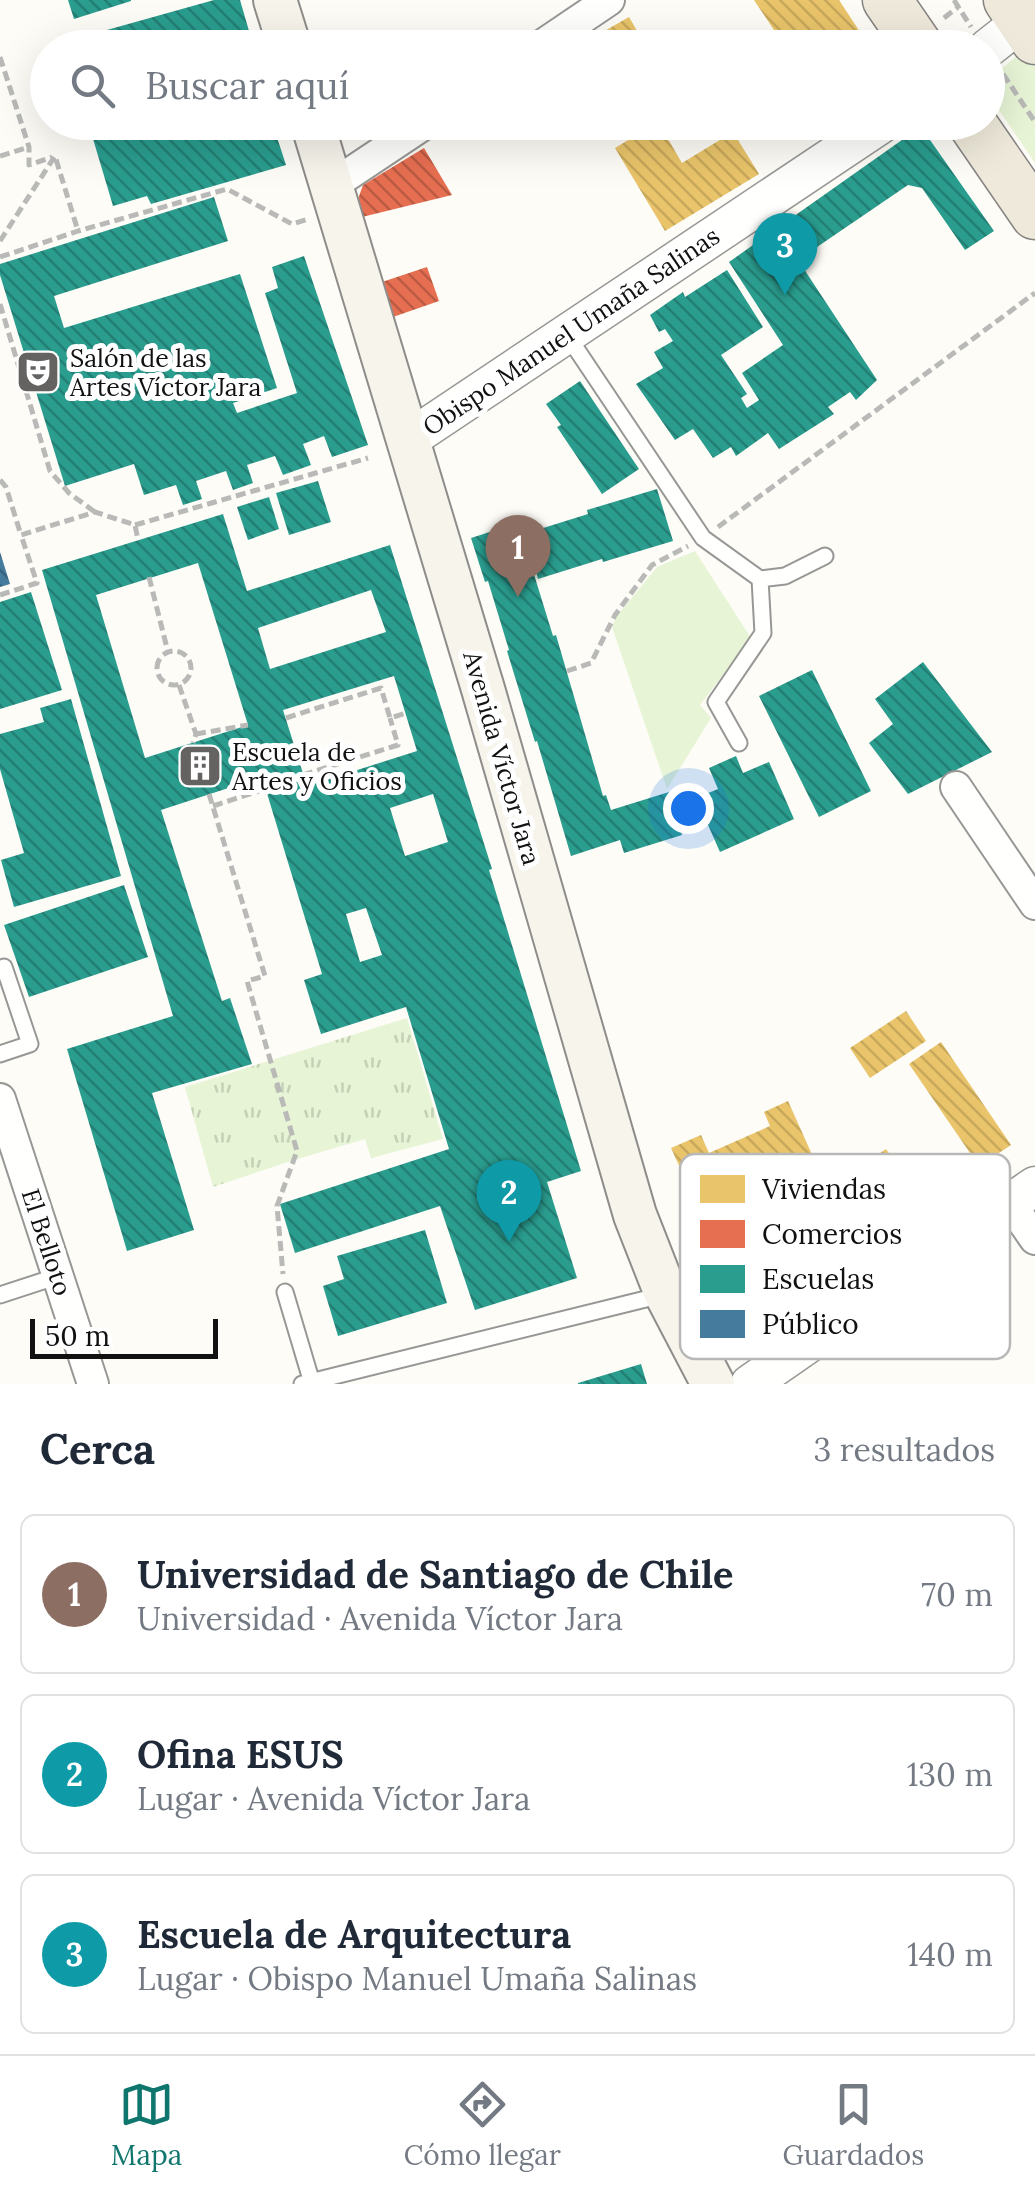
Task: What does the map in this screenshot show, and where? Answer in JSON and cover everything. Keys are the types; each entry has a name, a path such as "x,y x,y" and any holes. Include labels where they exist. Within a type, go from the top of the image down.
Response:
{"main road":[{"path":"275,0 284,30"},
{"path":"887,0 908,30"},
{"name":"Avenida Víctor Jara","path":"317,140 627,1189 650,1255 680,1321"},
{"path":"983,140 1035,215"},
{"name":"Avenida Víctor Jara","path":"700,1359 713,1384"}],"street":[{"path":"565,30 609,0"},
{"path":"335,198 404,140"},
{"name":"Obispo Manuel Umaña Salinas","path":"408,440 857,140"},
{"path":"956,787 1035,904"},
{"name":"El Belloto","path":"0,1100 93,1384"},
{"path":"1022,1194 1035,1239"},
{"path":"750,1384 786,1359"}],"lane":[{"path":"567,335 703,538 760,579 785,576 825,556"},
{"path":"739,744 716,702 763,633 760,579"},
{"path":"0,1054 30,1044 4,967"},
{"path":"0,1295 58,1276"},
{"path":"285,1292 312,1383"},
{"path":"302,1384 365,1376 666,1294"}],"path":[{"path":"1014,30 1035,122"},
{"path":"1,61 29,147 29,165 55,156"},
{"path":"0,156 29,147"},
{"path":"55,156 78,231"},
{"path":"0,241 55,156"},
{"path":"0,257 227,189 292,224 335,198"},
{"path":"567,671 591,663 615,615 652,565 703,538 1035,294"},
{"path":"0,304 50,471 69,493 95,512 134,525 368,458"},
{"path":"0,480 6,487 37,583 0,595"},
{"path":"21,535 95,512"},
{"path":"134,525 138,540"},
{"path":"149,578 168,652"},
{"path":"168,652 183,653 190,663 190,676 179,685 167,684 159,676 158,662 168,652"},
{"path":"179,685 196,734 193,743"},
{"path":"286,718 381,688 398,744 303,775"},
{"path":"390,718 406,713"},
{"path":"196,734 248,725"},
{"path":"213,806 265,789"},
{"path":"209,794 264,976 246,981 297,1151 277,1206 285,1292"}],"green space":[{"path":"1024,50 1035,67 1035,163 1005,119 1005,66"},
{"path":"695,551 751,638 700,705 711,718 667,789 612,627 657,567"},
{"path":"407,1018 443,1139 371,1158 365,1139 213,1187 185,1087"}],"building: Viviendas":[{"path":"754,0 839,0 859,30 774,30"},
{"path":"629,17 637,30 606,30"},
{"path":"628,140 669,140 682,163 720,140 738,140 759,174 665,231 615,148"},
{"path":"906,1011 926,1041 870,1078 850,1048"},
{"path":"941,1042 1011,1145 997,1154 971,1154 909,1064"},
{"path":"788,1101 812,1154 680,1154 680,1168 671,1148 701,1135 709,1153 770,1126 764,1112"}],"building: Comercios":[{"path":"424,148 452,195 362,217 358,199 363,185"},
{"path":"427,267 439,301 393,317 382,282"}],"building: Escuelas":[{"path":"68,0 131,0 131,1 74,19"},
{"path":"214,0 240,0 249,30 107,30"},
{"path":"93,140 278,140 286,165 151,204 147,196 113,206"},
{"path":"902,140 930,140 994,231 965,250 922,188 908,185 798,260 877,380 856,400 850,392 828,407 834,414 779,449 768,433 736,456 731,447 713,458 693,429 675,440 636,384 663,368 654,352 673,341 665,329 659,332 650,315 683,292 685,297 727,270 763,327 721,355 747,394 741,398 747,408 759,400 742,373 783,345 729,262"},
{"path":"214,197 228,241 54,296 64,328 240,274 277,388 233,403 237,413 297,393 265,293 278,288 272,267 304,256 368,445 332,457 324,436 303,444 311,465 283,475 275,456 247,465 253,483 233,490 226,471 196,481 202,499 183,505 176,485 144,495 134,464 65,486 0,275 0,264"},
{"path":"580,381 639,469 602,494 546,404"},
{"path":"318,481 331,522 289,535 276,493"},
{"path":"657,489 673,541 538,579 535,567 532,568 603,796 606,795 611,810 669,792 682,835 624,853 620,840 571,856 488,581 485,582 471,538 521,522 524,534"},
{"path":"269,497 279,529 248,540 237,507"},
{"path":"223,514 247,591 390,545 492,869 489,870 581,1171 547,1182 577,1278 475,1310 440,1206 295,1253 280,1204 449,1149 406,1007 321,1034 304,980 322,974 262,777 161,810 222,1001 230,998 252,1064 152,1093 194,1230 127,1251 67,1049 173,1016 42,570","holes":["198,563 248,725 145,758 96,595","371,590 386,632 270,669 258,628","394,676 417,751 307,786 283,710","433,794 448,842 405,856 390,808","366,908 382,955 360,962 346,914"]},
{"path":"31,592 62,690 0,709 0,602"},
{"path":"923,662 992,752 908,794 869,743 893,724 875,699"},
{"path":"812,670 871,791 819,817 759,696"},
{"path":"71,699 121,876 14,907 1,860 24,853 0,769 0,734 44,722 40,708"},
{"path":"736,756 743,773 769,762 794,819 720,852 696,798 718,789 709,768"},
{"path":"124,885 148,957 29,997 4,925"},
{"path":"425,1230 447,1303 338,1336 323,1286 344,1279 337,1256"},
{"path":"641,1364 647,1384 578,1384 578,1383"}],"building: Público":[{"path":"0,552 10,584 0,587"}],"place":[{"name":"Escuela de Arquitectura","path":"785,295"},
{"name":"Salón de las Artes Víctor Jara","path":"38,372"},
{"name":"Universidad de Santiago de Chile","path":"518,597"},
{"name":"Escuela de Artes y Oficios","path":"200,766"},
{"name":"Ofina ESUS","path":"509,1242"}]}
